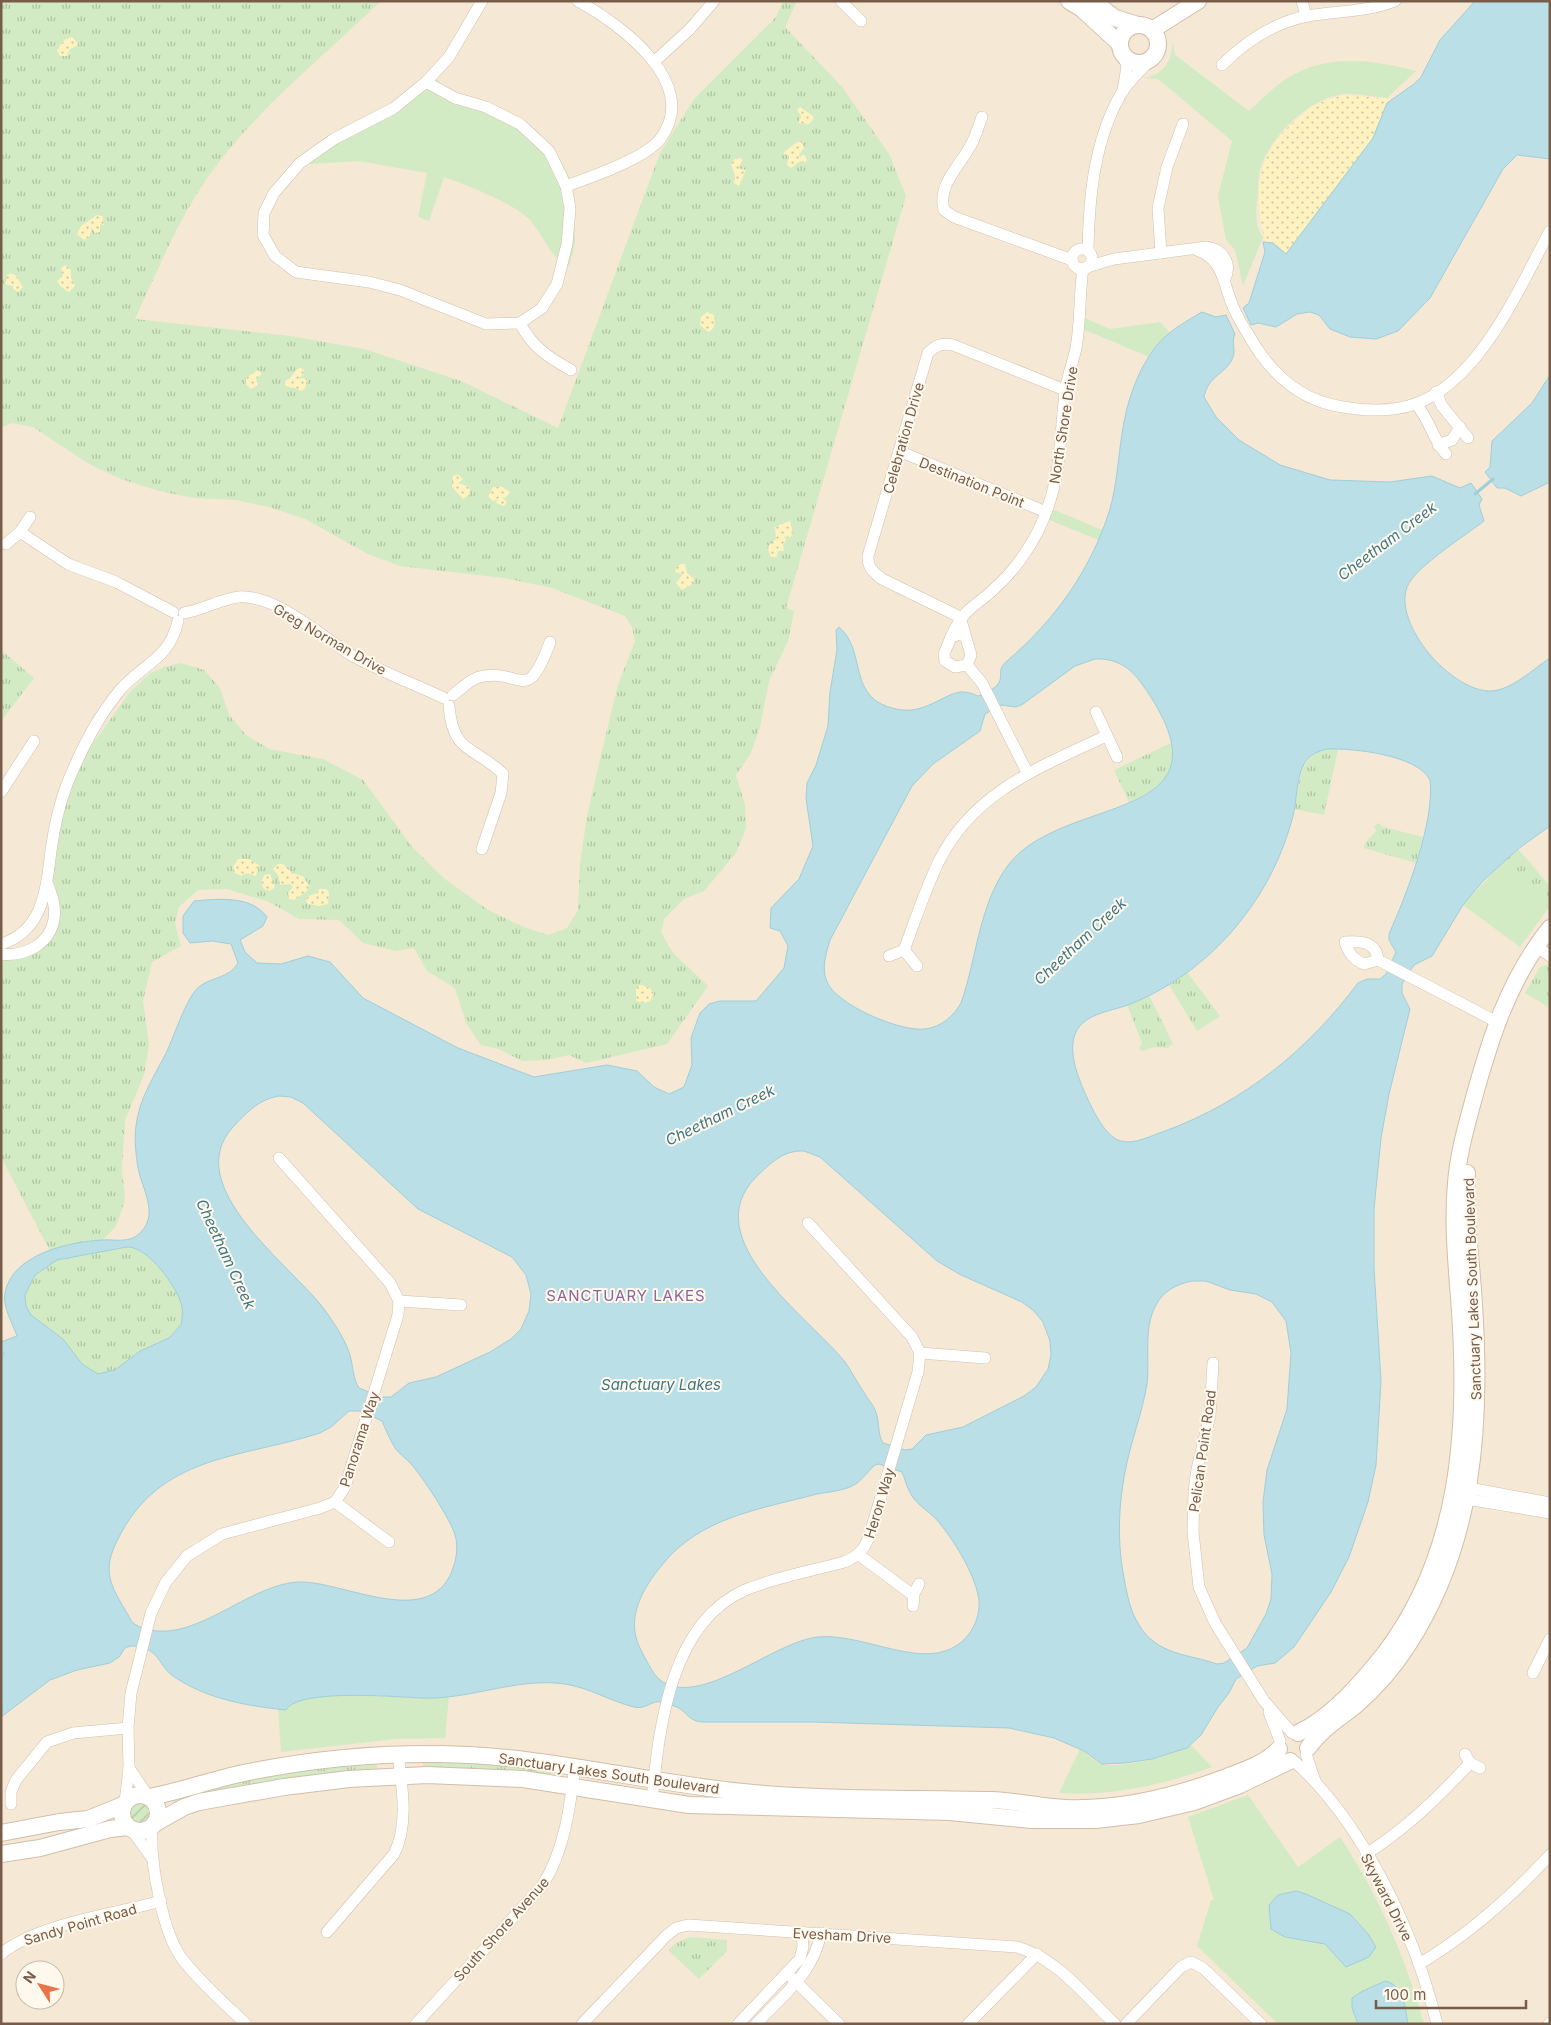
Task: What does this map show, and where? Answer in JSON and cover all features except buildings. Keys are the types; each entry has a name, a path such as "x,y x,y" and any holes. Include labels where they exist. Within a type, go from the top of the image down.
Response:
{"street":[{"path":"426,82 455,98 486,107 520,124 549,152 566,186 570,208 566,244 557,284 542,308 520,323 486,324 400,290 369,282 296,272 275,256 263,235 264,214 274,193 300,163 334,139 394,108 426,82 449,57 482,1"},
{"path":"566,186 588,179 645,152 661,139 670,120 671,103 667,85 655,61 632,38 594,10 578,1"},
{"path":"655,61 690,29 714,1"},
{"path":"841,1 861,21"},
{"path":"1069,1 1082,9 1122,49 1132,62 1144,63 1150,60"},
{"path":"1093,1 1115,18 1150,33 1157,51 1123,91"},
{"path":"1302,1 1306,16"},
{"path":"1222,65 1250,40 1276,26 1306,16 1363,10 1396,1"},
{"path":"1123,91 1127,66 1122,49 1127,29 1150,33 1196,3"},
{"name":"North Shore Drive","path":"967,665 955,667 945,661 944,654 960,617 992,592 1017,564 1037,532 1056,482 1061,454 1066,390 1076,348 1081,258 1088,226 1094,171 1100,146 1123,91"},
{"path":"982,117 973,142 944,188 941,201 944,210 963,220 1060,255 1114,259 1161,252 1197,250 1210,255 1225,279 1232,304 1248,334 1278,376 1297,391 1331,406 1361,410 1387,410 1416,404 1458,375 1492,338 1550,231"},
{"path":"1161,252 1158,208 1167,168 1183,124"},
{"path":"520,323 528,340 543,354 571,370"},
{"name":"Celebration Drive","path":"960,617 882,579 870,570 868,564 868,556 928,354 935,346 944,343 953,345 1066,390"},
{"path":"1436,392 1442,406 1468,438"},
{"path":"1416,404 1429,420 1438,445 1446,454"},
{"path":"1438,445 1452,440 1460,427"},
{"name":"Destination Point","path":"899,452 1046,512"},
{"path":"6,544 20,532 30,517"},
{"path":"1,944 19,936 30,926 43,902 48,884 55,825 64,792 78,757 107,706 123,687 154,663 171,643 178,615 122,585 68,564 20,532"},
{"name":"Greg Norman Drive","path":"178,615 240,597 261,600 289,614 354,656 449,700"},
{"path":"960,617 971,655 967,665 982,683 1028,774"},
{"path":"951,637 960,634 964,636"},
{"path":"482,849 502,793 503,774 460,742 451,727 449,700 478,678 492,676 523,682 530,679 541,666 550,642"},
{"path":"1096,712 1117,757"},
{"path":"889,956 904,950 938,862 968,818 989,798 1009,783 1106,736"},
{"path":"1,792 34,741"},
{"path":"1,954 26,953 48,936 54,918 54,903 48,884"},
{"path":"30,926 48,936"},
{"name":"Sanctuary Lakes South Boulevard","path":"149,1797 265,1769 325,1760 398,1754 497,1756 575,1765 654,1779 776,1794 1011,1810 1095,1820 1156,1812 1221,1793 1299,1756 1320,1731 1369,1693 1407,1646 1434,1599 1449,1564 1464,1492 1476,1394 1474,1308 1467,1200 1471,1106 1497,1022 1520,975 1543,951 1550,928"},
{"path":"904,950 917,966"},
{"path":"1378,960 1497,1022"},
{"path":"278,1158 390,1283 399,1301 462,1305"},
{"path":"808,1223 912,1337 920,1353 985,1358"},
{"name":"Panorama Way","path":"124,1803 129,1768 128,1728 131,1693 155,1602 178,1566 196,1549 222,1534 320,1508 335,1502 345,1487 398,1315 399,1301"},
{"name":"Heron Way","path":"652,1800 654,1779 672,1685 687,1644 707,1617 723,1603 753,1587 844,1562 859,1555 869,1537 918,1372 920,1353"},
{"name":"Pelican Point Road","path":"1213,1363 1210,1415 1197,1469 1194,1492 1194,1539 1199,1587 1206,1605 1287,1739"},
{"path":"1464,1492 1550,1503"},
{"path":"1464,1492 1550,1513"},
{"name":"Sanctuary Lakes South Boulevard","path":"153,1825 199,1802 322,1782 400,1775 487,1776 573,1786 689,1805 950,1812 1087,1808 1158,1799 1203,1786 1252,1768 1267,1760 1287,1739 1313,1725 1358,1684 1378,1662 1404,1626 1436,1559 1464,1492"},
{"path":"335,1502 389,1542"},
{"path":"859,1555 913,1600 919,1584"},
{"path":"1533,1673 1550,1639"},
{"path":"11,1804 11,1792 16,1780 47,1742 73,1733 128,1728"},
{"path":"1287,1739 1305,1739 1299,1756 1282,1756 1287,1739"},
{"path":"327,1932 394,1854 400,1842 402,1830 398,1754"},
{"name":"Skyward Drive","path":"1299,1756 1366,1854 1394,1904 1419,1964 1437,2024"},
{"path":"1366,1854 1398,1832 1428,1807 1472,1762"},
{"name":"South Shore Avenue","path":"416,2024 542,1886 560,1850 573,1786 575,1765"},
{"path":"129,1768 157,1807 157,1818 153,1825 152,1858 172,1940 183,1960 246,2024"},
{"path":"1,1833 59,1822 88,1819 124,1803 136,1795 149,1797"},
{"path":"124,1803 122,1817 152,1858"},
{"path":"1,1854 40,1848 110,1829 130,1828 142,1831 153,1825"},
{"path":"1419,1964 1444,1948 1491,1912 1550,1855"},
{"name":"Sandy Point Road","path":"1,1954 11,1945 39,1933 161,1901"},
{"name":"Evesham Drive","path":"582,2024 666,1936 676,1928 692,1925 1002,1944 1032,1952 1054,1966 1115,2024"},
{"path":"738,2024 786,1973 802,1953 802,1932"},
{"path":"756,2024 812,1963 821,1933"},
{"path":"968,2024 1007,1983 1032,1952"},
{"path":"1126,2024 1181,1966 1191,1962 1203,1968 1262,2024"},
{"path":"786,1973 840,2024"}],"shaded area":[{"name":"Sanctuary Lakes","path":"1,1 1550,1 1550,2024 1,2024"}],"green space":[{"path":"1,1 381,1 266,109 224,156 206,180 186,213 135,319 290,336 364,349 461,381 558,428 660,153 694,99 776,17 783,1 797,1 785,27 842,87 889,154 906,196 786,608 794,611 788,641 769,681 760,727 751,753 736,775 745,805 746,828 736,853 704,891 684,899 664,919 661,932 673,953 708,986 667,1044 586,1063 569,1055 547,1060 522,1061 499,1049 481,1045 466,1023 455,988 427,971 414,948 395,951 363,943 339,920 299,919 269,902 227,889 198,890 179,907 175,923 181,946 152,962 143,1001 149,1045 144,1075 125,1120 122,1168 125,1200 116,1226 103,1240 78,1243 50,1251 1,1157 1,959 29,956 57,917 52,872 57,834 67,799 83,757 130,692 149,674 164,667 181,663 204,670 220,688 229,715 246,735 269,749 323,759 363,780 413,848 445,879 488,910 524,927 548,935 567,928 578,910 580,863 587,816 618,685 635,641 632,627 625,616 552,588 504,578 400,566 368,554 305,519 269,507 236,500 194,498 159,491 121,479 89,464 33,427 12,423 1,428"},
{"path":"1173,41 1175,55 1249,111 1293,75 1322,64 1353,61 1369,62 1416,71 1387,98 1349,94 1331,97 1305,111 1281,133 1272,145 1260,170 1256,216 1258,228 1263,237 1243,286 1235,250 1226,240 1218,196 1232,141 1158,79 1145,78 1163,69 1171,55"},
{"path":"433,77 457,95 523,120 554,148 572,182 575,208 575,244 569,266 556,257 535,226 523,214 502,201 444,177 429,221 418,217 427,173 359,161 305,163"},
{"path":"1084,318 1110,329 1160,322 1171,334 1154,348 1149,357 1083,329"},
{"path":"1052,509 1102,530 1098,540 1047,519"},
{"path":"1,650 34,678 1,721"},
{"path":"1171,743 1173,754 1169,773 1148,793 1129,802 1114,770"},
{"path":"1327,749 1338,749 1324,815 1294,809 1299,781 1305,764 1318,752"},
{"path":"1379,823 1383,827 1423,837 1416,863 1364,848 1365,843 1376,831 1374,826"},
{"path":"1518,849 1550,886 1550,907 1547,910 1502,863"},
{"path":"1502,863 1547,910 1520,947 1463,905"},
{"path":"1550,964 1550,1008 1525,993 1540,967"},
{"path":"1187,972 1220,1016 1197,1031 1169,985"},
{"path":"1149,995 1173,1044 1169,1048 1154,1047 1143,1051 1139,1049 1142,1043 1127,1005"},
{"path":"127,1247 135,1248 144,1253 168,1279 182,1306 181,1325 169,1338 140,1351 115,1370 98,1374 82,1364 63,1339 31,1315 26,1306 25,1295 35,1275 57,1260"},
{"path":"334,1695 422,1698 449,1696 445,1738 394,1739 281,1752 278,1709 286,1710 304,1699"},
{"path":"1191,1745 1212,1767 1175,1779 1137,1788 1098,1793 1059,1793 1080,1749 1097,1762 1122,1765 1173,1753"},
{"path":"423,1759 478,1760 551,1772 550,1778 423,1770"},
{"path":"377,1765 377,1771 174,1805 172,1799 200,1790 311,1768"},
{"path":"1248,1795 1298,1867 1340,1837 1367,1882 1390,1927 1417,1999 1424,2024 1278,2024 1197,1946 1211,1900 1214,1900 1188,1817"},
{"path":"135,1803 143,1803 149,1809 149,1817 143,1823 135,1823 129,1817 129,1809"},
{"path":"690,1937 727,1940 727,1951 699,1979 668,1950 676,1943"}],"sand":[{"path":"72,37 78,43 77,46 70,49 67,56 60,56 57,50 64,40"},
{"path":"1343,95 1392,99 1387,102 1373,138 1286,253 1274,242 1265,241 1259,206 1259,190 1265,160 1283,133 1307,110 1314,105"},
{"path":"800,107 813,116 814,118 809,124 798,123 801,116 797,110"},
{"path":"797,142 802,142 804,148 799,155 800,157 804,154 807,160 804,163 800,161 791,168 787,165 789,156 783,153"},
{"path":"740,158 743,160 738,168 746,170 739,186 734,183 735,177 731,163 735,159"},
{"path":"97,215 102,216 104,225 100,224 100,232 95,233 92,228 89,237 84,240 77,234 81,226"},
{"path":"65,265 71,270 71,278 75,286 69,292 61,287 57,281 63,276 61,268"},
{"path":"12,273 23,287 18,292 13,289 13,286 5,284 7,275"},
{"path":"707,312 714,315 715,320 714,327 708,332 700,325 701,317"},
{"path":"299,367 304,370 298,379 303,378 307,380 305,389 300,391 296,388 286,387 285,381"},
{"path":"258,370 262,374 256,379 258,385 251,389 246,384 246,378"},
{"path":"458,474 463,479 459,483 469,487 470,491 469,495 463,499 452,487 453,476"},
{"path":"493,487 502,487 510,492 506,498 502,497 507,502 504,506 496,503 497,499 493,501 488,497"},
{"path":"790,521 793,534 789,538 784,536 786,540 783,545 784,551 778,551 777,557 771,557 767,547 776,539 775,527"},
{"path":"681,564 685,564 687,573 694,579 694,583 682,590 676,583 683,574 675,572"},
{"path":"238,859 249,859 259,865 256,876 247,873 241,876 235,873 233,867"},
{"path":"278,864 283,864 292,873 303,876 309,886 307,891 294,900 289,899 288,893 293,887 290,884 280,885 278,875 273,869"},
{"path":"270,874 275,887 270,891 264,889 261,883 264,875"},
{"path":"319,889 326,889 329,892 328,904 319,906 308,904 306,901 308,896 318,893"},
{"path":"641,985 650,988 654,994 650,1001 645,1003 636,1001 636,987"}],"water":[{"path":"1475,1 1550,1 1550,159 1517,155 1503,169 1430,298 1398,331 1376,339 1350,337 1330,329 1319,315 1310,312 1297,314 1276,327 1258,323 1251,325 1243,308 1249,303 1265,252 1263,242 1273,243 1286,254 1373,138 1387,103 1421,77 1440,40"},
{"name":"Sanctuary Lakes","path":"1202,312 1216,317 1226,315 1235,334 1233,357 1230,363 1209,384 1204,397 1216,417 1239,440 1280,465 1330,480 1390,482 1432,476 1460,488 1471,483 1482,499 1479,505 1484,521 1430,561 1412,579 1407,587 1405,602 1409,619 1417,637 1429,654 1444,669 1459,681 1476,688 1491,691 1507,687 1550,658 1550,826 1518,849 1483,881 1463,905 1432,956 1414,965 1402,984 1402,993 1410,1009 1389,1094 1381,1138 1374,1209 1374,1268 1381,1381 1376,1465 1368,1502 1349,1557 1331,1592 1294,1647 1275,1663 1257,1666 1236,1679 1201,1735 1187,1748 1152,1759 1125,1763 1102,1764 1084,1751 1054,1738 1009,1728 813,1722 702,1722 693,1720 678,1708 665,1703 655,1702 642,1707 634,1707 591,1691 565,1684 547,1683 511,1686 440,1698 328,1696 294,1703 286,1710 242,1704 213,1696 173,1676 152,1652 132,1646 125,1648 119,1657 110,1663 77,1670 50,1680 1,1717 1,1359 4,1354 1,1352 1,1342 17,1336 6,1309 5,1293 10,1280 18,1269 44,1253 59,1247 89,1241 128,1240 137,1236 146,1225 149,1209 138,1168 135,1136 140,1107 195,991 205,983 230,972 238,963 231,944 212,941 190,943 183,933 183,916 194,901 234,900 252,905 260,910 267,917 263,926 240,940 245,952 257,963 281,964 308,956 330,962 363,998 458,1048 534,1077 607,1065 637,1071 654,1087 669,1094 684,1087 692,1065 691,1038 700,1013 709,1004 720,1001 756,1001 784,968 788,946 780,931 770,928 771,908 799,879 813,846 806,798 807,783 816,765 828,726 830,692 837,650 836,630 839,627 848,638 864,687 872,697 884,705 902,710 911,710 957,693 967,692 978,696 996,686 1000,681 1001,670 1004,664 1041,629 1056,611 1093,553 1110,509 1126,412 1142,368 1154,349 1164,338","holes":["1095,659 1116,662 1133,673 1142,684 1168,730 1172,762 1159,784 1135,800 1068,825 1035,841 1009,864 999,879 985,913 961,1003 946,1020 931,1028 914,1029 886,1022 856,1008 833,991 827,982 824,966 827,951 830,940 912,786 933,764 980,731 985,714 1001,705 1016,707 1023,704 1075,666","1338,749 1384,755 1412,764 1423,771 1430,780 1430,797 1424,837 1411,880 1389,934 1389,940 1396,952 1386,974 1380,979 1367,979 1358,983 1339,1007 1296,1052 1248,1089 1194,1119 1165,1131 1132,1142 1116,1139 1104,1128 1097,1117 1077,1074 1073,1046 1074,1037 1078,1029 1083,1023 1096,1015 1128,1005 1176,980 1191,970 1231,933 1251,908 1273,871 1293,816 1301,770 1308,758 1320,751","279,1096 291,1097 303,1103 418,1209 512,1257 526,1275 531,1294 529,1311 521,1329 511,1339 490,1352 436,1377 409,1383 391,1397 381,1397 359,1388 354,1377 348,1349 335,1325 309,1291 246,1224 230,1199 220,1174 220,1150 233,1127 248,1112 265,1100","804,1151 820,1157 937,1261 961,1275 1022,1302 1034,1311 1043,1322 1050,1341 1051,1355 1048,1369 1036,1387 1024,1396 963,1427 926,1435 912,1449 905,1450 883,1443 877,1414 848,1366 764,1276 748,1251 739,1226 741,1201 756,1177 778,1158 790,1153","127,1247 135,1248 152,1260 174,1289 182,1306 181,1325 169,1338 140,1351 115,1370 98,1374 82,1364 63,1339 31,1315 26,1306 25,1295 35,1275 57,1260","1192,1281 1206,1281 1230,1290 1256,1294 1272,1302 1286,1321 1291,1353 1287,1409 1267,1470 1263,1502 1264,1535 1272,1574 1271,1599 1266,1614 1247,1648 1224,1663 1217,1664 1164,1648 1146,1635 1136,1620 1129,1602 1120,1547 1119,1531 1123,1484 1147,1384 1148,1334 1152,1314 1162,1296 1181,1284","349,1411 360,1411 382,1421 395,1448 411,1464 429,1488 448,1519 455,1535 457,1546 455,1561 443,1585 428,1596 408,1600 385,1599 317,1584 298,1582 278,1586 257,1594 216,1615 174,1630 154,1631 134,1624 115,1591 109,1568 117,1541 134,1512 155,1491 178,1475 204,1464 231,1456 320,1433 331,1427","879,1464 902,1472 913,1497 935,1518 949,1536 971,1574 979,1598 976,1622 964,1640 945,1651 931,1654 900,1651 850,1639 818,1637 800,1641 716,1681 695,1686 676,1687 657,1677 639,1646 634,1624 638,1603 643,1593 662,1565 677,1549 713,1525 733,1517 753,1510 848,1488 858,1482 875,1465"]},
{"path":"1550,375 1550,482 1521,496 1505,488 1497,488 1485,472 1490,467 1492,441 1532,403"},
{"path":"1296,1891 1350,1914 1368,1934 1376,1947 1369,1957 1346,1967 1325,1944 1285,1937 1271,1929 1269,1905 1278,1895"},
{"path":"1385,1981 1391,1983 1400,1992 1408,2024 1358,2024 1352,2008 1352,1998"}],"waterway":[{"name":"Cheetham Creek","path":"1475,494 1493,479"}],"district":[{"name":"SANCTUARY LAKES","path":"626,1295"}]}
